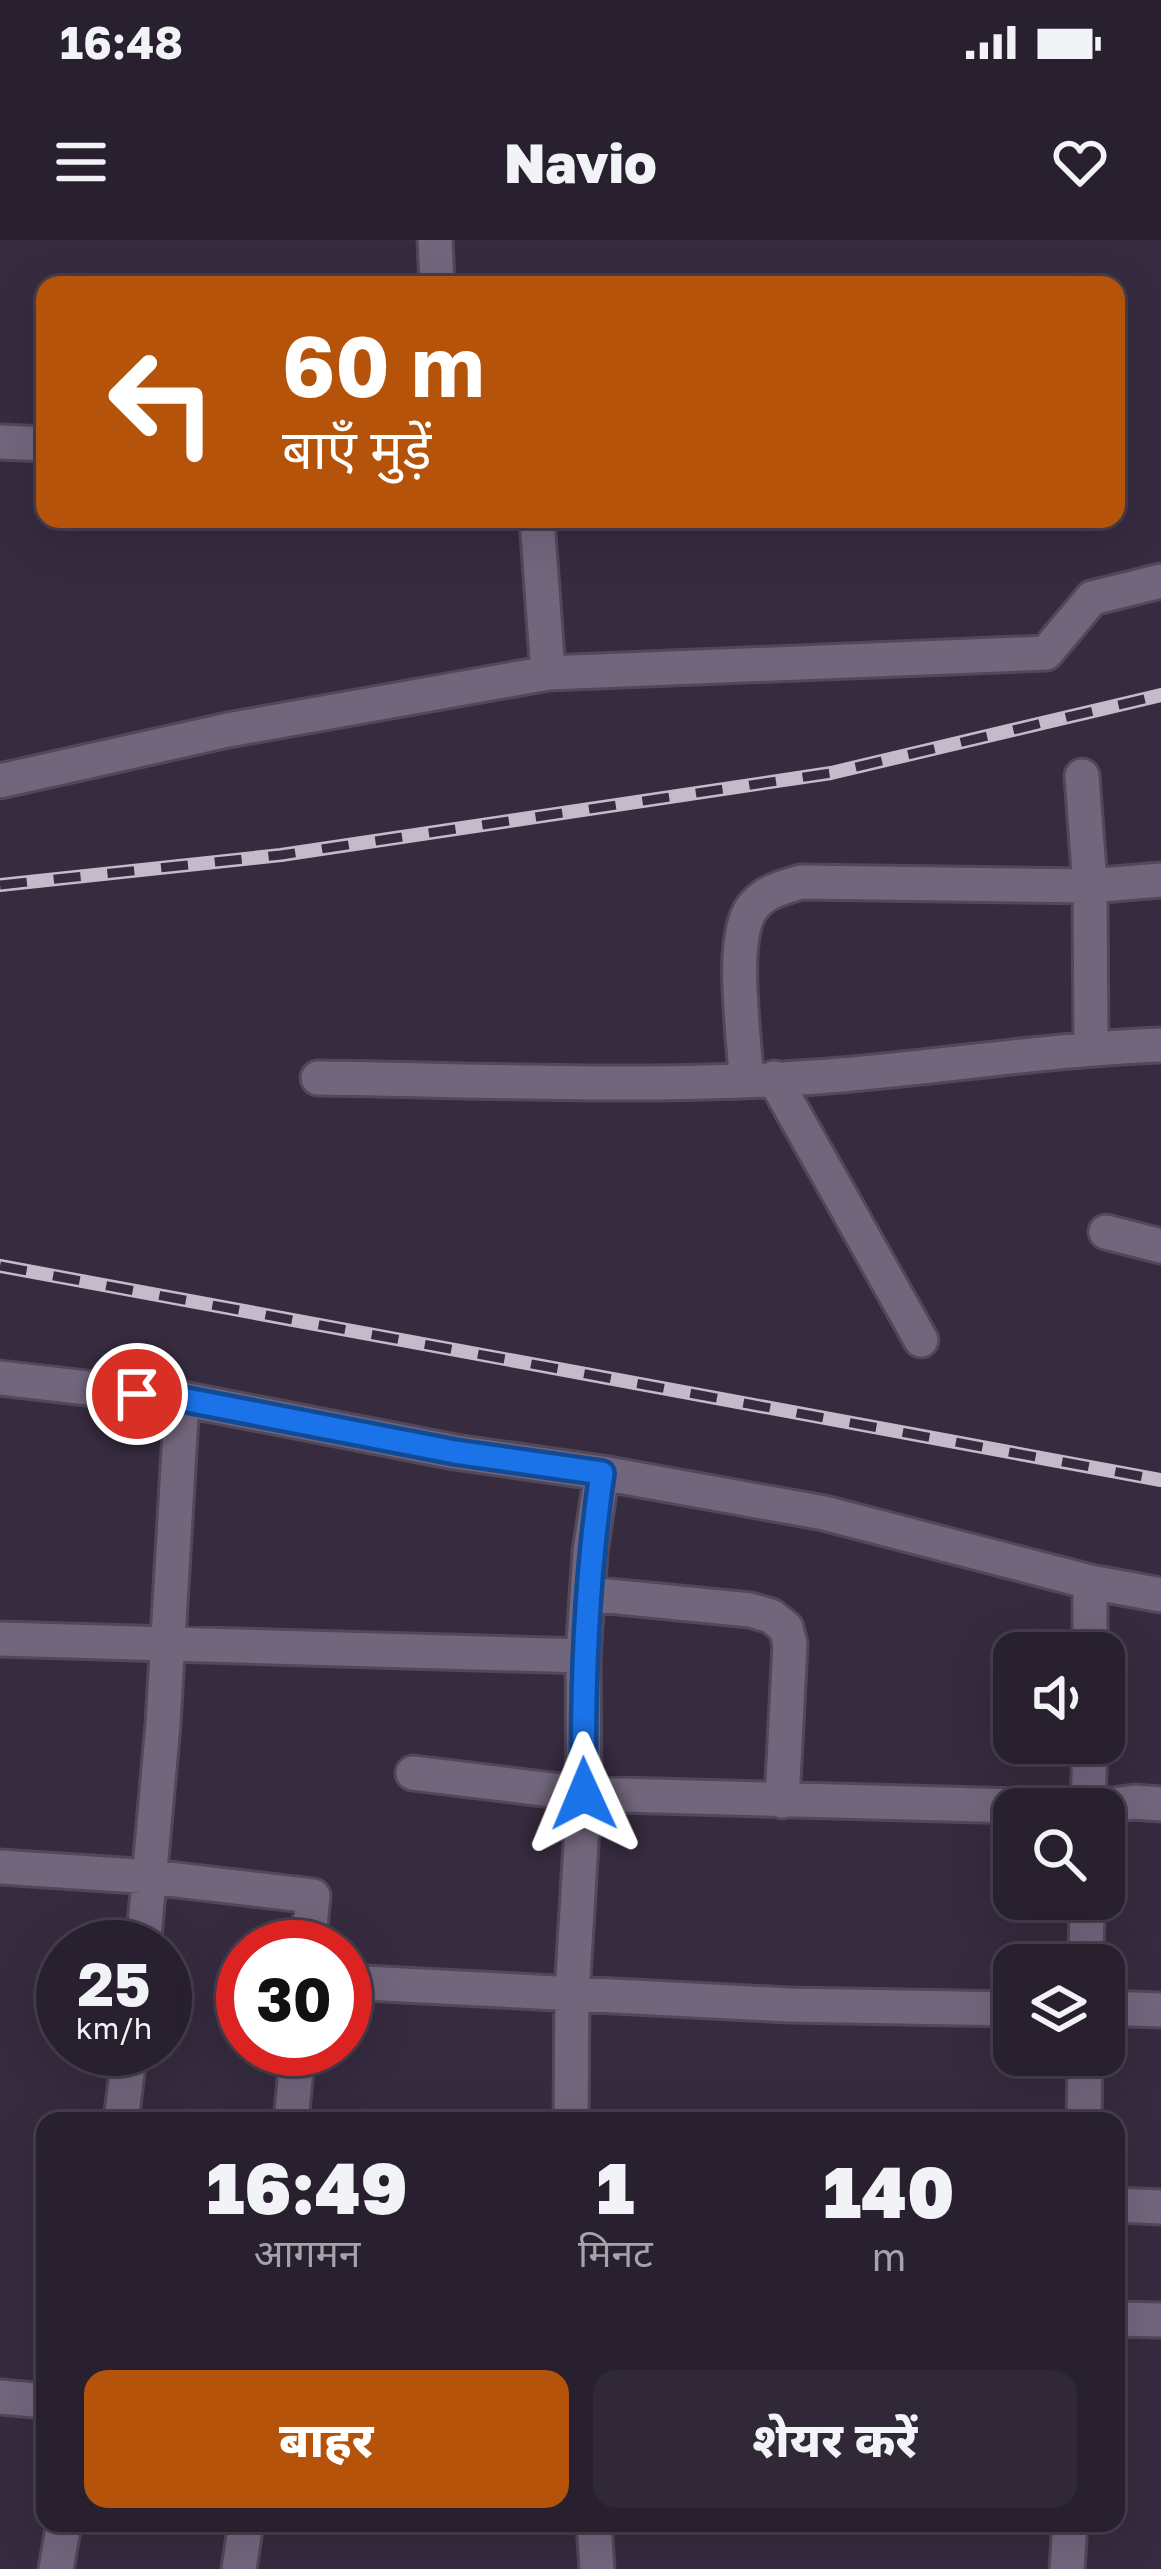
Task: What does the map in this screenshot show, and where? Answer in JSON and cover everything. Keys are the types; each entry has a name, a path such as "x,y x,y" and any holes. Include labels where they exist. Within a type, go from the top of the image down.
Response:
{"street":[{"path":"435,240 437,276"},
{"path":"0,442 36,444"},
{"path":"538,528 548,673"},
{"path":"0,781 228,730 548,673 1046,653 1092,598 1161,581"},
{"path":"1082,776 1090,886 1091,1047"},
{"path":"921,1340 760,1078 740,937 749,911 769,891 801,882 1090,886 1161,880"},
{"path":"318,1078 628,1083 839,1076 1091,1047 1161,1045"},
{"path":"1106,1232 1161,1246"},
{"path":"0,1378 182,1399 455,1452 824,1513 1090,1582 1161,1595"},
{"path":"146,1920 182,1399"},
{"path":"571,2112 572,1993 584,1794 583,1655 602,1473"},
{"path":"1090,1582 1090,1632"},
{"path":"588,1594 750,1610 771,1616 786,1628 790,1644 782,1801"},
{"path":"0,1639 583,1655"},
{"path":"413,1773 584,1794 993,1807"},
{"path":"1125,1806 1161,1804"},
{"path":"0,1867 152,1877 313,1896 311,1920"},
{"path":"372,1983 788,2005 993,2009"},
{"path":"1125,2009 1161,2010"},
{"path":"123,2112 127,2076"},
{"path":"292,2112 295,2076"},
{"path":"1084,2112 1085,2076"},
{"path":"1125,2205 1161,2207"},
{"path":"1125,2319 1161,2320"},
{"path":"0,2397 36,2400"},
{"path":"56,2569 62,2532"},
{"path":"239,2569 245,2532"},
{"path":"595,2532 597,2569"},
{"path":"1067,2569 1069,2532"}],"railway":[{"path":"0,885 281,855 831,773 1161,695"},
{"path":"0,1266 1161,1480"}],"route":[{"path":"137,1394 455,1452 602,1473 590,1552 583,1655 584,1794"}]}
